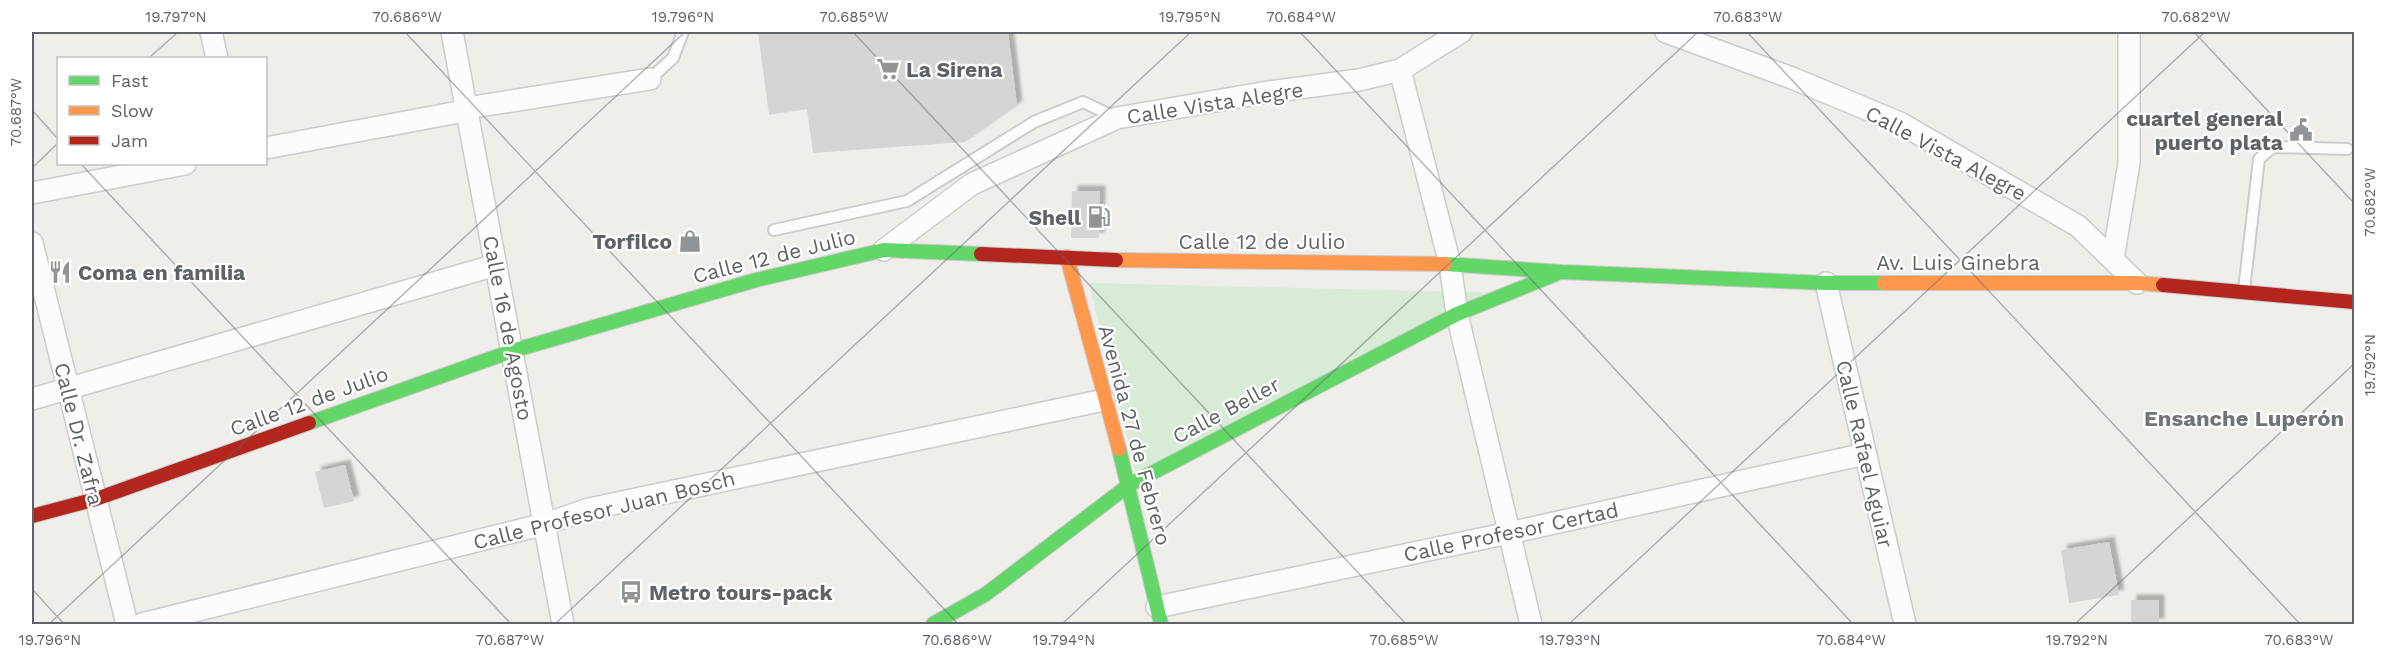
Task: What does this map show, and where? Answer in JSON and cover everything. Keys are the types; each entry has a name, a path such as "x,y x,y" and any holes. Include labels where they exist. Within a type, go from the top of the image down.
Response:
{"street":[{"path":"211,32 217,57"},
{"name":"Calle 16 de Agosto","path":"452,32 564,624"},
{"name":"Calle Vista Alegre","path":"884,250 972,184 1117,118 1262,93 1359,80 1400,70 1461,32"},
{"name":"Calle Vista Alegre","path":"1666,32 1792,78 1900,123 2078,226 2137,283"},
{"path":"2113,259 2129,163 2129,32"},
{"path":"1400,70 1450,264 1457,314 1531,624"},
{"path":"267,148 459,112 467,108 650,79"},
{"path":"32,193 180,165"},
{"name":"Calle Dr. Zafra","path":"32,243 38,296 68,389 127,624"},
{"name":"Calle 12 de Julio","path":"32,516 96,499 512,351 756,279 884,250 1157,262 1450,264 1562,272"},
{"name":"Avenida 27 de Febrero","path":"1067,257 1104,400 1129,485 1159,616"},
{"path":"32,399 496,265"},
{"name":"Av. Luis Ginebra","path":"1562,272 1826,283 2137,283 2355,303"},
{"name":"Calle Beller","path":"933,624 986,594 1129,485 1457,314 1562,272"},
{"name":"Calle Rafael Aguiar","path":"1826,283 1905,624"},
{"name":"Calle Profesor Juan Bosch","path":"142,624 545,524 589,509 1104,400"},
{"name":"Calle Profesor Certad","path":"1159,616 1509,533 1865,454"}],"lane":[{"path":"650,79 673,58 683,32"},
{"path":"774,230 907,201 1034,122 1083,102 1117,118"},
{"path":"2244,293 2259,159 2273,147 2347,149"}],"green space":[{"path":"1089,283 1505,293 1136,473"}],"building":[{"name":"La Sirena","path":"758,32 1008,32 1017,106 965,142 813,153 807,109 769,115"},
{"path":"1072,191 1100,191 1099,238 1071,238"},
{"path":"345,465 354,501 324,508 315,472"},
{"path":"2109,542 2119,595 2069,603 2061,550"},
{"path":"2131,600 2159,600 2159,624 2131,624"}],"traffic: fast":[{"path":"309,423 512,351 756,280 884,250 981,254"},
{"path":"1445,264 1562,272 1826,283 1884,283"},
{"path":"933,624 986,594 1129,485 1457,314 1556,274"},
{"path":"1119,449 1161,624"}],"traffic: slow":[{"path":"1067,257 1119,449"},
{"path":"1116,260 1445,264"},
{"path":"1884,283 2137,283 2163,285"}],"traffic: jam":[{"path":"981,254 1116,260"},
{"path":"2163,285 2354,302"},
{"path":"32,516 96,499 309,423"}],"place":[{"name":"La Sirena","path":"888,69"},
{"name":"cuartel general puerto plata","path":"2301,130"},
{"name":"Shell","path":"1099,217"},
{"name":"Torfilco","path":"690,241"},
{"name":"Coma en familia","path":"60,272"},
{"name":"Metro tours-pack","path":"631,592"}],"district":[{"name":"Ensanche Luperón","path":"2244,418"}]}
